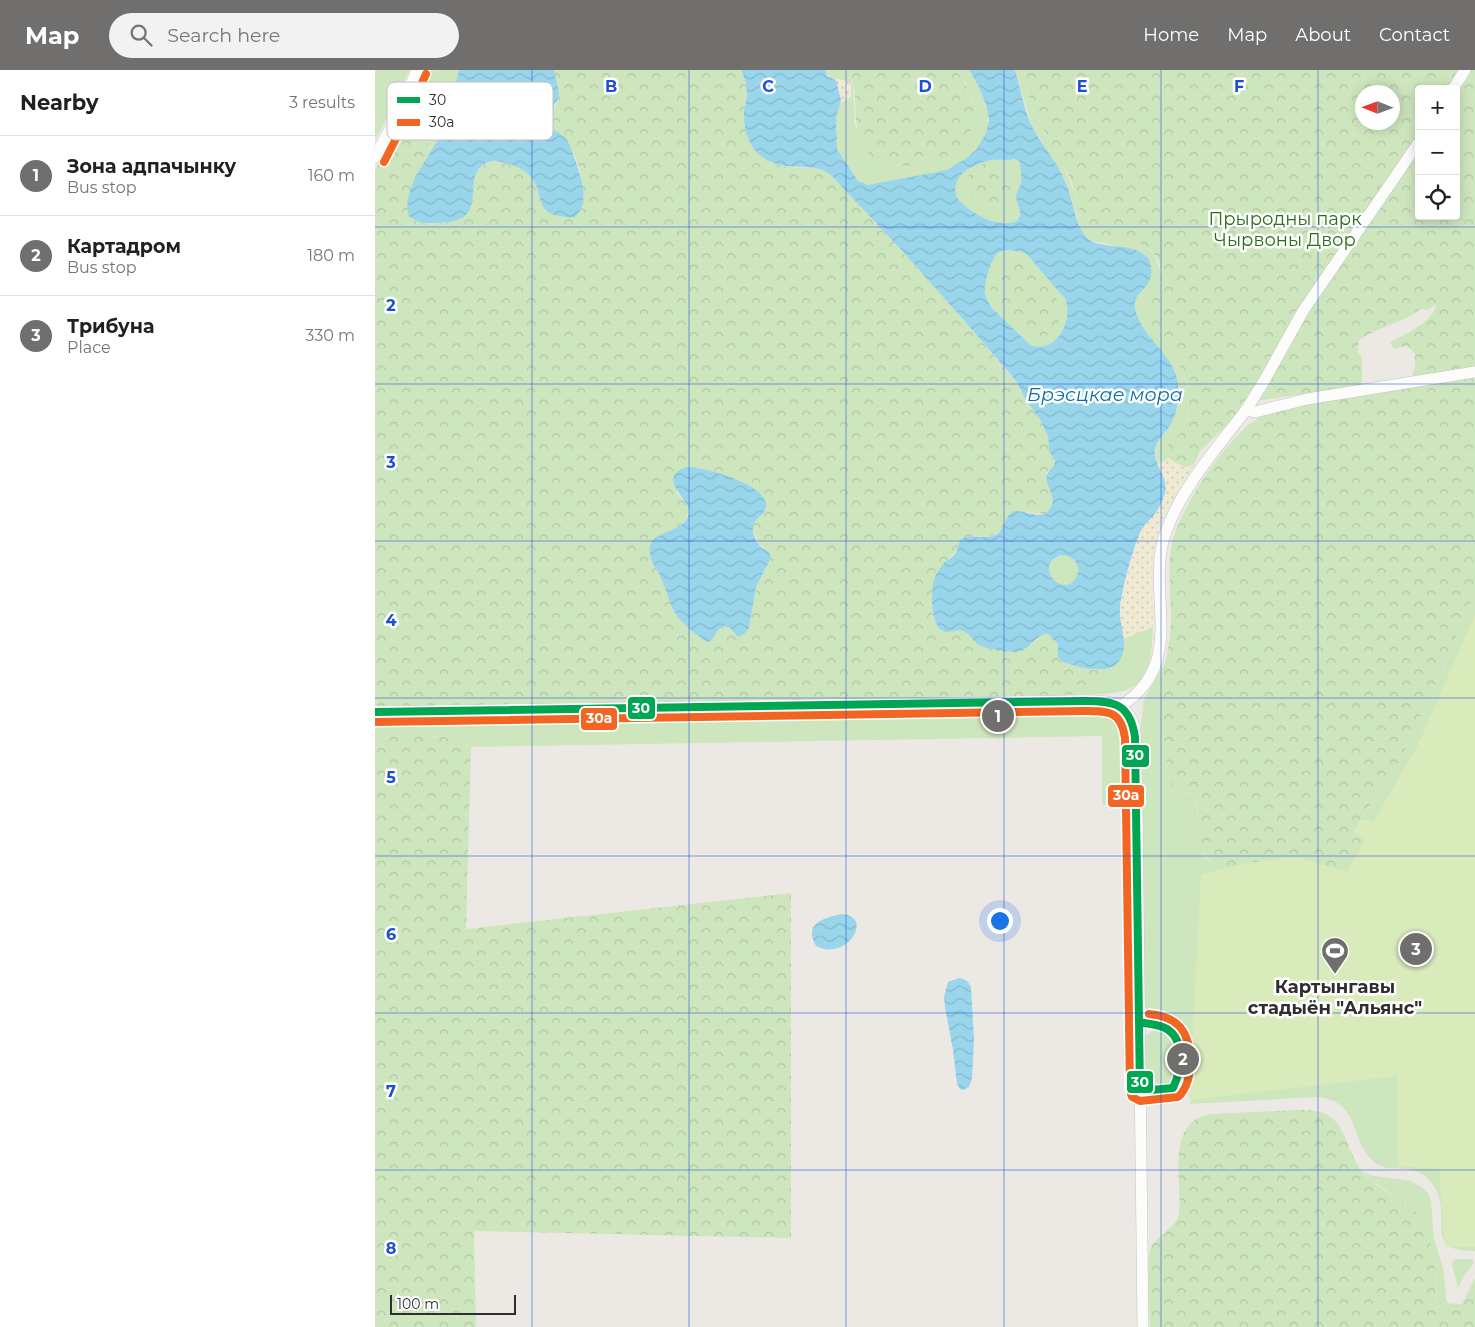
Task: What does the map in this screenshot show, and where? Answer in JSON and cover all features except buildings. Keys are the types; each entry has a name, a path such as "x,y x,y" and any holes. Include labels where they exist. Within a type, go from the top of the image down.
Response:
{"street":[{"path":"412,82 417,70"},
{"path":"1456,85 1465,70"},
{"path":"375,157 387,135"},
{"path":"1121,706 1132,698 1146,683 1159,650 1161,632 1161,550 1170,522 1194,480 1246,410 1314,294 1415,148"},
{"path":"1246,410 1255,412 1307,399 1475,372"},
{"path":"375,712 1085,701 1107,702 1121,706 1132,720 1135,737 1143,1327"}],"green space":[{"path":"375,70 409,70 404,82 387,82 387,117 375,140"},
{"path":"422,70 459,70 456,82 418,82"},
{"path":"554,70 741,70 747,86 744,117 764,159 784,166 820,169 830,174 904,253 1016,382 1048,436 1049,451 1055,460 1054,466 1047,472 1052,494 1049,510 1045,514 1014,511 1003,528 994,535 988,537 972,536 959,543 955,552 946,562 933,597 934,616 937,624 942,630 968,633 977,643 984,647 1011,652 1031,645 1041,635 1048,634 1058,644 1060,661 1093,670 1106,669 1103,679 1098,686 1090,692 1081,695 375,706 375,171 385,152 394,141 424,140 427,142 432,150 417,175 408,197 413,220 427,223 446,223 473,199 476,173 485,164 492,162 501,162 514,166 529,174 534,180 546,212 584,201 583,188 574,154 569,145 553,130 553,108 556,105","holes":["698,469 744,482 766,507 762,514 754,521 752,528 759,544 766,550 770,561 756,587 749,628 734,634 728,626 723,626 713,638 683,621 676,614 649,550 684,522 688,509 676,492"]},
{"path":"826,70 845,70 849,74 853,86 855,124 862,144 890,165 924,164 973,102 964,80 956,70 969,70 979,86 988,115 988,127 985,136 976,150 962,162 947,170 920,177 865,185 858,181 837,149 837,110 840,103 851,97 850,83 845,80 829,78"},
{"path":"845,70 956,70 967,88 973,105 973,121 969,135 960,147 946,156 929,163 904,166 890,165 877,160 864,147 859,136 856,124 854,89 851,78"},
{"path":"1015,70 1022,70 1034,111 1064,166 1078,203 1105,237 1130,239 1144,245 1155,256 1159,267 1160,284 1152,304 1151,318 1156,333 1175,357 1183,372 1188,389 1189,407 1184,427 1173,444 1167,457 1168,459 1158,464 1156,447 1175,414 1179,387 1169,362 1144,327 1135,309 1136,298 1144,290 1142,254 1124,247 1091,241 1085,237 1081,230 1066,181 1032,126"},
{"name":"Прыродны парк Чырвоны Двор","path":"1022,70 1475,70 1475,367 1412,377 1415,367 1415,353 1407,346 1394,349 1390,343 1424,322 1434,310 1436,304 1427,310 1421,309 1359,340 1358,352 1362,358 1362,385 1243,403 1226,426 1200,451 1194,465 1185,467 1173,461 1167,457 1165,452 1185,425 1189,408 1189,397 1186,380 1179,364 1154,330 1151,322 1150,313 1160,276 1160,267 1156,257 1148,248 1140,243 1097,235 1090,232 1084,225 1071,180 1034,111"},
{"path":"392,140 437,140 432,150 428,143 388,147"},
{"path":"1015,159 1019,161 1021,176 1018,193 1020,214 1017,221 1001,223 984,218 969,209 957,198 956,183 964,172 991,160"},
{"path":"983,164 996,165 1010,176 1013,182 1012,195 1006,204 996,208 986,207 975,202 968,194 965,184 970,174"},
{"path":"1008,250 1023,252 1029,257 1066,300 1067,318 1064,326 1055,341 1048,345 1040,347 1030,345 992,308 987,299 985,284 992,262 998,253"},
{"path":"1018,264 1032,269 1047,284 1061,309 1061,316 1057,326 1042,338 1031,339 1026,336 1013,316 997,307 992,300 991,287 994,281 1005,270"},
{"path":"1475,377 1475,594 1412,736 1389,780 1364,813 1354,832 1367,839 1354,869 1341,873 1224,870 1211,862 1200,844 1197,830 1197,804 1194,798 1176,789 1170,781 1165,747 1163,721 1164,678 1171,628 1169,571 1172,543 1185,510 1196,490 1223,451 1253,422 1266,414 1306,403"},
{"path":"1064,555 1074,560 1079,570 1074,580 1064,585 1054,580 1049,570 1054,560"},
{"name":"Картынгавы стадыён \"Альянс\"","path":"1475,594 1475,680 1402,1065 1446,1163 1475,1243 1475,1251 1459,1250 1449,1246 1444,1240 1442,1232 1440,1202 1436,1190 1429,1179 1421,1173 1412,1170 1387,1168 1378,1165 1364,1150 1352,1121 1341,1105 1331,1100 1317,1097 1190,1104 1190,1085 1186,1087 1183,1079 1186,1056 1180,1037 1172,1026 1149,1014 1145,1007 1140,730 1144,699 1164,665 1168,654 1163,704 1170,781 1183,793 1194,798 1197,808 1199,840 1204,854 1209,861 1224,870 1367,839 1354,832 1364,813 1389,780 1412,736"},
{"name":"Картынгавы стадыён \"Альянс\"","path":"1475,614 1475,1247 1445,1247 1439,1169 1398,1166 1398,1076 1190,1100 1186,1087 1190,1084 1201,874 1248,863 1296,857 1347,872 1365,839 1354,832 1360,819 1373,822 1418,745"},
{"path":"1153,627 1149,663 1138,684 1116,693 1081,695 1097,685 1106,669 1111,667 1120,657 1123,649 1123,639"},
{"path":"1101,706 1118,711 1126,722 1130,754 1131,797 1126,803 1102,805 1102,736 471,747 444,737 375,731 375,721 976,709 988,718 1007,718 1022,709"},
{"path":"375,731 444,737 471,747 466,929 791,893 791,1238 474,1231 476,1327 375,1327"},
{"path":"1153,1031 1161,1032 1166,1036 1173,1048 1175,1064 1173,1078 1163,1086 1151,1084 1145,1077 1144,1039"},
{"path":"1311,1110 1331,1117 1341,1129 1358,1167 1363,1173 1378,1186 1410,1206 1422,1221 1430,1240 1435,1271 1437,1303 1462,1304 1475,1278 1475,1327 1150,1327 1148,1273 1151,1247 1178,1218 1179,1156 1181,1142 1186,1129 1196,1120 1211,1114"},
{"path":"1357,1164 1369,1175 1411,1181 1424,1189 1429,1195 1434,1239 1443,1268 1447,1304 1437,1303 1436,1278 1405,1202 1370,1180"},
{"path":"1455,1259 1472,1259 1474,1263 1465,1274 1458,1288 1452,1265"}],"sand":[{"path":"834,79 848,81 851,85 851,97 840,103 839,87"},
{"path":"1168,459 1185,467 1194,465 1166,512 1155,543 1152,574 1153,627 1123,639 1120,618 1124,589 1140,534 1165,496 1165,484 1158,464"}],"water":[{"path":"459,70 554,70 559,93 558,99 553,106 553,82 456,82"},
{"name":"Брэсцкае мора","path":"741,70 826,70 827,76 836,80 841,100 836,118 837,149 858,181 868,185 947,170 965,159 976,150 986,133 989,120 979,87 969,70 1015,70 1030,121 1063,176 1077,220 1084,234 1094,242 1134,249 1148,258 1151,266 1151,276 1149,282 1137,298 1135,308 1143,327 1170,363 1179,388 1176,411 1172,422 1156,446 1155,452 1155,458 1166,486 1165,492 1159,508 1143,527 1136,543 1123,589 1120,617 1124,645 1122,656 1117,664 1100,670 1080,667 1061,661 1058,657 1058,644 1048,634 1040,636 1021,651 1012,652 982,646 962,631 946,632 939,628 933,610 933,582 942,565 956,552 960,540 968,536 986,537 997,534 1012,512 1019,511 1041,515 1045,514 1052,505 1047,477 1054,466 1055,460 1049,451 1048,436 1016,381 904,253 830,174 816,168 778,165 758,154 753,148 745,127 744,111 747,89","holes":["1015,159 1019,161 1021,177 1016,197 1020,212 1017,221 1001,223 984,218 969,209 957,198 956,183 964,172 991,160","1007,250 1023,252 1029,257 1066,300 1067,318 1064,326 1055,341 1048,345 1040,347 1030,345 992,308 987,299 985,289 990,267 997,254","1061,555 1065,555 1075,561 1078,572 1072,583 1065,585 1053,579 1049,566 1053,560"]},
{"path":"553,129 567,140 571,148 582,183 583,205 575,217 552,214 546,211 543,206 535,183 529,175 515,166 494,161 479,168 473,187 471,208 465,216 454,221 424,223 409,216 407,205 409,194 418,172 437,140 553,140"},
{"path":"687,467 707,470 734,478 747,484 764,498 766,507 754,523 753,532 758,543 769,552 771,558 756,587 749,628 741,635 737,636 730,628 725,626 719,629 713,639 708,642 691,630 674,610 651,557 649,550 651,543 660,535 678,527 687,519 688,507 676,489 674,477 678,472"},
{"path":"842,914 852,917 856,923 853,937 846,944 837,948 827,949 816,946 812,932 817,923 829,917"},
{"path":"959,978 967,981 971,987 974,1040 972,1078 969,1087 963,1090 957,1084 944,997 948,982"}],"transit line":[{"name":"30а","path":"422,82 426,74"},
{"name":"30а","path":"384,162 395,140"},
{"name":"30","path":"375,712 1085,701 1113,704 1125,711 1133,726 1135,737 1139,1022"},
{"name":"30а","path":"375,722 1085,711 1101,711 1113,714 1120,722 1125,738 1129,1020"},
{"name":"30а","path":"1129,1024 1130,1091 1132,1097 1140,1101 1178,1097 1184,1090 1190,1072 1190,1050 1187,1040 1175,1022 1165,1017 1149,1014"},
{"name":"30","path":"1139,1022 1164,1027 1173,1034 1177,1041 1180,1065 1173,1088 1140,1091 1139,1022"}],"place":[{"name":"Зона адпачынку","path":"998,716"},
{"name":"Трибуна","path":"1416,949"},
{"name":"Картынгавы стадыён \"Альянс\"","path":"1335,975"},
{"name":"Картадром","path":"1183,1059"}]}
